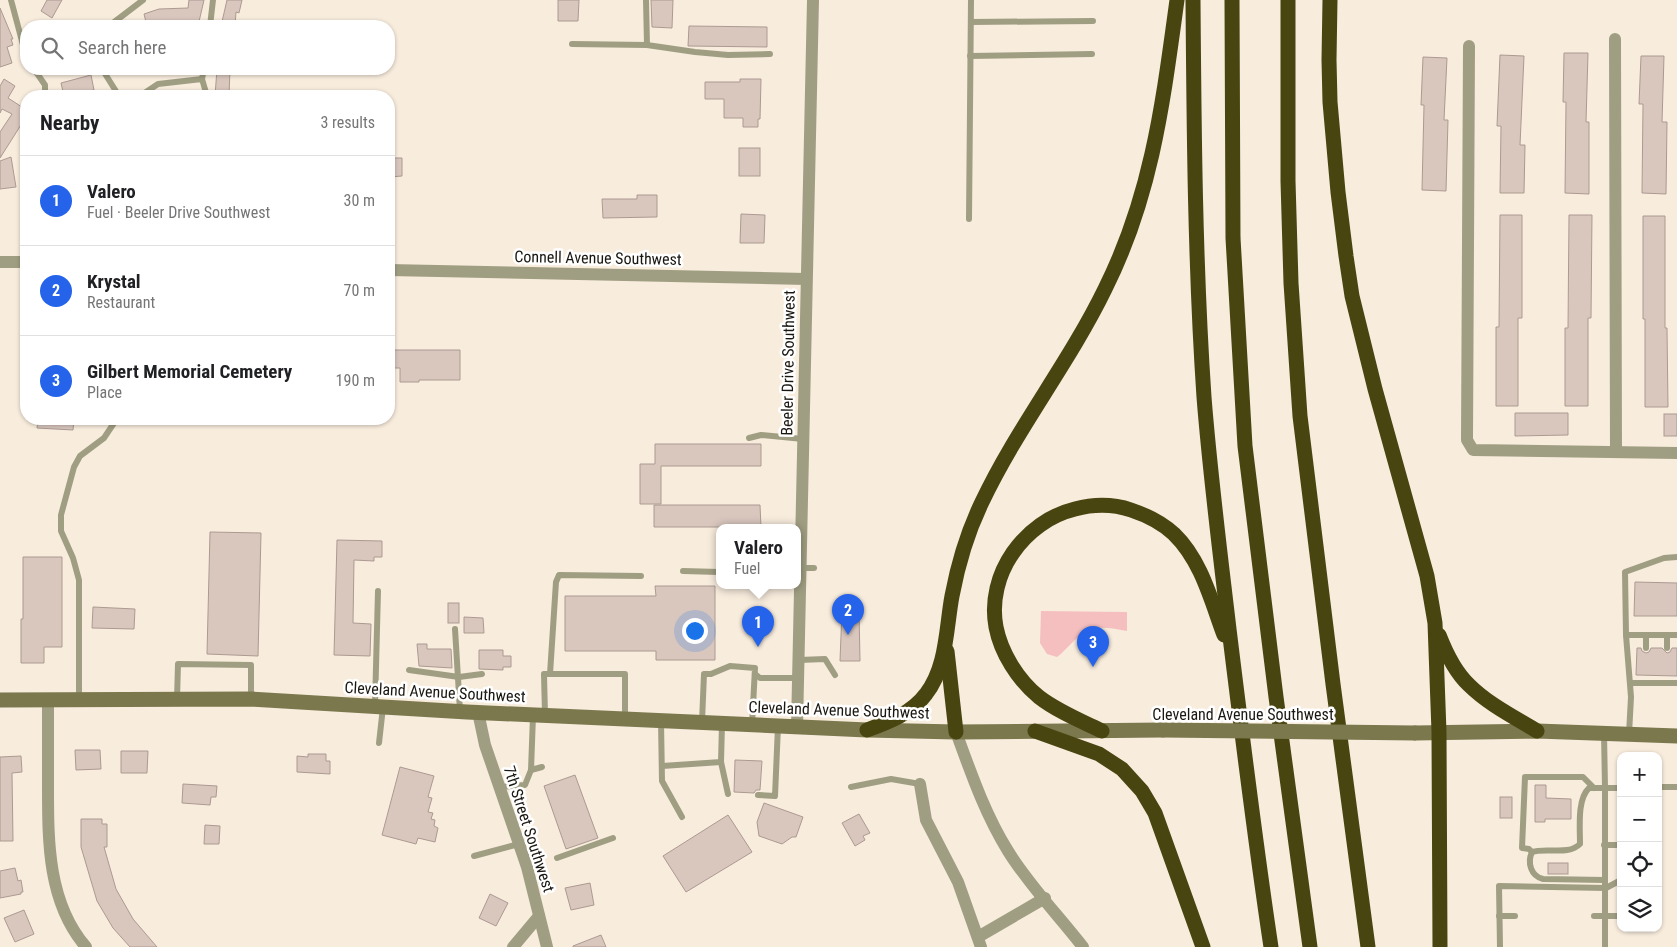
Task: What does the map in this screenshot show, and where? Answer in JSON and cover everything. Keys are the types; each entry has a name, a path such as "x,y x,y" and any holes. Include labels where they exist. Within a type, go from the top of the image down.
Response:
{"highway":[{"path":"867,730 904,714 926,694 938,671 947,634 952,594 961,559 982,503 1011,448 1073,348 1105,290 1122,254 1151,164 1162,108 1177,0"},
{"path":"1194,0 1194,197 1204,400 1233,662 1271,947"},
{"path":"1232,0 1233,238 1245,446 1276,697 1310,947"},
{"path":"1330,0 1329,60 1333,140 1341,222 1351,288 1375,389 1418,539 1427,576 1434,622 1439,732 1440,947"},
{"path":"1288,1 1288,190 1291,283 1300,416 1325,625 1368,947"},
{"path":"1102,731 1056,708 1039,697 1011,665 1003,649 996,627 997,590 1005,567 1016,548 1030,532 1048,520 1066,511 1086,506 1106,505 1142,513 1174,533 1187,549 1206,585 1233,662"},
{"path":"1434,622 1445,651 1456,670 1469,686 1505,712 1537,731"},
{"path":"947,634 949,677 956,732"},
{"path":"1035,731 1099,754 1122,769 1142,791 1155,813 1203,947"}],"main road":[{"name":"Cleveland Avenue Southwest","path":"0,700 251,699 752,725 956,732 1163,730 1415,733 1537,731 1677,736"}],"street":[{"name":"Beeler Drive Southwest","path":"799,524 813,0"},
{"path":"1614,39 1616,452"},
{"path":"1469,46 1467,440 1473,450 1677,453"},
{"path":"0,262 20,262"},
{"name":"Connell Avenue Southwest","path":"395,270 806,279"},
{"name":"Beeler Drive Southwest","path":"797,727 799,589"},
{"path":"48,700 48,842 55,886 65,913 79,939 86,947"},
{"name":"7th Street Southwest","path":"478,712 485,745 527,867 539,916 514,947"},
{"path":"956,732 983,804 991,820 1026,877 1083,947"},
{"path":"920,784 926,820 958,882 980,942 1045,898"},
{"path":"539,916 547,947"}],"lane":[{"path":"11,0 20,34"},
{"path":"117,20 143,0"},
{"path":"211,20 213,0"},
{"path":"646,0 647,45"},
{"path":"970,219 972,0"},
{"path":"971,22 1093,21"},
{"path":"572,44 647,45 728,55 770,54"},
{"path":"970,56 1092,54"},
{"path":"38,75 45,85 45,90"},
{"path":"106,75 116,90"},
{"path":"203,75 205,90"},
{"path":"149,90 158,84 202,79"},
{"path":"79,700 79,580 73,558 61,531 61,515 74,467 80,456 104,438 113,425"},
{"path":"749,438 761,435 803,439"},
{"path":"1628,734 1631,697 1626,635 1625,572 1664,558 1677,556"},
{"path":"801,570 814,568"},
{"path":"683,571 716,572"},
{"path":"550,674 556,582 559,575 641,576"},
{"path":"378,591 379,743"},
{"path":"455,629 460,711"},
{"path":"1626,635 1677,635"},
{"path":"1646,635 1646,648"},
{"path":"1667,635 1667,648"},
{"path":"799,660 825,659 835,676"},
{"path":"177,700 178,664 251,665 251,699"},
{"path":"702,722 704,674 711,674 730,666 755,668 752,725"},
{"path":"409,670 459,677 482,674"},
{"path":"499,787 525,785 531,770 544,674 625,674 625,719"},
{"path":"755,674 760,678 798,678"},
{"path":"1647,675 1647,683"},
{"path":"1667,676 1667,683"},
{"path":"1630,683 1677,683"},
{"path":"661,720 662,781 682,817"},
{"path":"722,723 720,762 728,794"},
{"path":"758,795 774,796 778,726"},
{"path":"1604,733 1605,947"},
{"path":"662,766 720,762"},
{"path":"531,770 542,768"},
{"path":"1532,852 1522,848 1525,776 1583,776 1594,788"},
{"path":"851,787 891,779 920,784"},
{"path":"1662,787 1677,787"},
{"path":"1605,880 1538,878 1530,866 1529,858 1532,852 1539,850 1571,850 1580,844 1581,800 1584,793 1589,788 1617,788"},
{"path":"557,858 613,838"},
{"path":"474,856 519,844"},
{"path":"1604,845 1617,845"},
{"path":"1500,947 1499,886 1606,888 1617,882"},
{"path":"1499,916 1514,916"},
{"path":"1594,916 1617,916"}],"shaded area":[{"path":"1041,611 1127,612 1127,631 1104,628 1091,629 1082,634 1057,657 1047,654 1040,643"}],"building":[{"path":"47,0 62,0 52,18 41,11"},
{"path":"189,0 204,0 199,20 146,20 144,14 159,9 188,8"},
{"path":"227,0 242,0 239,13 236,12 235,20 222,20"},
{"path":"558,0 579,0 578,21 558,21"},
{"path":"651,0 673,0 672,28 652,27"},
{"path":"0,8 13,39 11,39 13,45 7,47 12,63 0,67"},
{"path":"689,26 767,27 767,47 688,46"},
{"path":"1564,53 1588,53 1586,122 1589,122 1589,194 1565,193 1566,102 1563,102"},
{"path":"1500,55 1524,56 1520,145 1525,145 1524,193 1500,193 1501,126 1497,126"},
{"path":"1641,56 1664,56 1662,122 1667,122 1666,194 1642,193 1643,104 1639,104"},
{"path":"1423,57 1447,58 1444,120 1448,120 1446,191 1422,190 1424,105 1421,105"},
{"path":"91,75 94,90 63,90 61,83"},
{"path":"217,75 230,75 229,90 215,90"},
{"path":"4,79 15,86 8,98 20,106 20,126 0,158 0,132 12,114 2,109 0,113 0,86"},
{"path":"740,79 761,79 758,127 743,127 743,118 724,118 724,99 705,99 705,82 740,82"},
{"path":"739,148 760,148 760,176 739,176"},
{"path":"11,157 16,187 0,189 0,161"},
{"path":"395,158 402,158 402,176 395,177"},
{"path":"637,195 657,195 657,217 603,218 602,199 637,199"},
{"path":"741,214 765,215 764,243 740,243"},
{"path":"1500,215 1522,215 1522,318 1518,318 1518,406 1496,406 1496,327 1499,327"},
{"path":"1569,215 1592,215 1591,318 1588,318 1588,406 1565,406 1565,328 1568,328"},
{"path":"1643,216 1665,216 1665,328 1667,328 1668,407 1645,407"},
{"path":"395,350 460,350 460,380 400,382 400,368 395,368"},
{"path":"1515,413 1568,413 1568,435 1515,436"},
{"path":"1664,414 1677,414 1677,436 1664,436"},
{"path":"37,425 73,425 73,430 37,428"},
{"path":"655,444 761,444 761,466 661,466 661,504 640,504 640,464 655,464"},
{"path":"654,505 760,505 761,524 716,524 716,527 654,527"},
{"path":"210,532 261,533 258,656 207,654"},
{"path":"337,540 382,541 382,557 374,557 374,561 354,560 353,623 371,624 370,656 334,655"},
{"path":"23,557 62,557 62,647 44,647 44,663 21,663"},
{"path":"1635,582 1677,583 1677,616 1634,616"},
{"path":"655,586 715,586 715,660 656,660 656,651 565,651 565,596 656,596"},
{"path":"448,603 459,603 459,623 448,623"},
{"path":"93,607 135,609 134,629 92,628"},
{"path":"842,610 859,610 860,661 840,661"},
{"path":"464,617 483,618 484,633 464,633"},
{"path":"417,644 427,644 427,649 451,649 452,668 419,666"},
{"path":"1637,648 1641,648 1646,653 1651,648 1662,648 1667,653 1672,648 1677,648 1677,676 1636,675"},
{"path":"479,650 503,650 503,656 511,656 511,667 503,667 503,670 479,669"},
{"path":"75,750 100,750 101,769 76,770"},
{"path":"121,751 148,751 147,773 121,773"},
{"path":"308,754 326,754 326,761 330,761 330,774 297,772 297,756 308,757"},
{"path":"21,756 22,772 12,773 13,841 0,841 0,757"},
{"path":"735,760 762,761 760,790 756,790 754,793 734,792"},
{"path":"400,767 434,776 428,797 432,798 428,812 433,813 431,819 435,820 434,826 438,828 435,842 418,838 416,844 382,835"},
{"path":"575,775 598,838 566,849 544,786"},
{"path":"183,784 217,786 216,797 211,797 210,805 182,803"},
{"path":"1535,785 1546,785 1546,798 1571,799 1571,819 1545,819 1545,822 1535,822"},
{"path":"1500,797 1512,797 1512,818 1500,818"},
{"path":"764,803 803,817 796,837 792,837 782,844 759,836 757,822"},
{"path":"859,814 870,833 863,836 865,840 855,846 842,823"},
{"path":"728,815 752,852 686,892 663,856"},
{"path":"81,819 102,819 102,824 107,824 107,847 104,847 116,889 133,919 157,947 130,947 113,928 97,901 81,847"},
{"path":"205,825 220,826 219,844 204,844"},
{"path":"1548,863 1568,863 1568,874 1548,874"},
{"path":"15,868 18,881 21,880 23,892 0,898 0,871"},
{"path":"590,883 594,905 571,910 565,888"},
{"path":"490,894 508,903 496,926 479,918"},
{"path":"24,910 34,934 15,942 4,918"},
{"path":"601,935 606,947 573,947 573,946"}],"place":[{"name":"Krystal","path":"848,635"},
{"name":"Valero","path":"758,647"},
{"name":"Gilbert Memorial Cemetery","path":"1093,667"}]}
